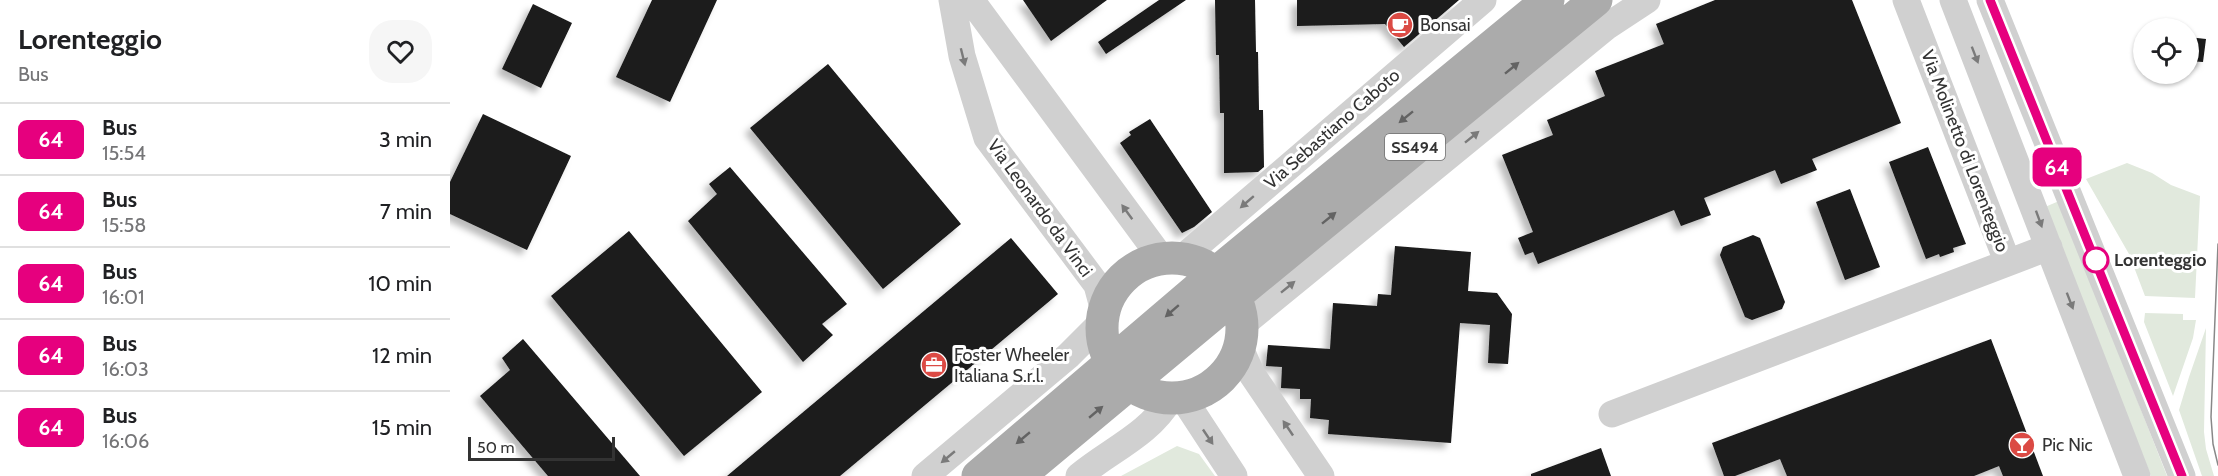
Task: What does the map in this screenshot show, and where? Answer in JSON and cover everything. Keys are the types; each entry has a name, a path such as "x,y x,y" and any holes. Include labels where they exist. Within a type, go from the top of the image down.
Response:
{"main road":[{"name":"SS494","path":"1233,310 1548,0"},
{"name":"SS494","path":"978,476 1120,373 1233,310 1596,0"},
{"path":"1171,259 1194,262 1233,310 1233,365 1216,383 1194,395 1176,398 1146,393 1120,373 1103,337 1103,316 1110,296 1125,276 1141,266 1171,259"},
{"name":"SS494","path":"1019,476 1120,373"}],"street":[{"name":"Via Leonardo da Vinci","path":"952,0 962,56 987,138 1097,285 1103,316"},
{"path":"971,0 1171,259"},
{"name":"Via Sebastiano Caboto","path":"1171,259 1483,0"},
{"path":"1321,476 1251,373 1233,310 1606,27 1647,0"},
{"name":"Via Molinetto di Lorenteggio","path":"1906,0 2007,261 2049,247"},
{"path":"1990,0 2182,476"},
{"path":"1955,1 2137,476"},
{"path":"2012,153 2021,165 2034,174 2046,176 2060,174"},
{"path":"1612,414 2007,261"},
{"path":"925,476 1068,356 1103,316"},
{"path":"1079,476 1151,424 1176,398 1234,476"}],"shaded area":[{"path":"2127,163 2152,173 2171,185 2200,196 2195,298 2145,296 2129,254 2086,179"},
{"path":"2059,201 2167,476 2151,476 2045,207"},
{"path":"2145,313 2183,314 2183,320 2196,320 2193,338 2173,396 2144,322"},
{"path":"2206,328 2204,432 2206,449 2214,476 2202,476 2179,410"},
{"path":"1177,446 1199,454 1215,476 1121,476"}],"building":[{"path":"652,0 717,0 670,102 616,77"},
{"path":"1023,0 1107,0 1051,41"},
{"path":"1159,0 1186,0 1106,54 1098,42"},
{"path":"1215,0 1255,0 1259,110 1263,110 1264,167 1258,172 1224,173 1224,113 1220,113"},
{"path":"1297,0 1459,0 1404,47 1385,24 1297,26"},
{"path":"1715,0 1852,0 1901,123 1812,159 1817,170 1781,184 1775,170 1704,198 1711,215 1681,226 1674,210 1538,264 1533,252 1525,255 1518,238 1533,232 1502,155 1553,135 1547,120 1605,96 1595,71 1664,44 1656,24"},
{"path":"533,4 572,23 541,88 502,69"},
{"path":"2199,38 2206,39 2203,62 2199,62"},
{"path":"828,64 961,224 883,289 750,128"},
{"path":"483,114 571,156 527,250 450,214 450,182"},
{"path":"1150,119 1212,212 1194,227 1182,233 1120,143 1131,135 1129,132"},
{"path":"1928,147 1966,244 1953,248 1954,252 1926,259 1889,162"},
{"path":"730,167 847,304 822,324 833,335 803,362 688,221 717,194 709,184"},
{"path":"1850,189 1880,267 1845,280 1816,202"},
{"path":"629,231 762,392 684,456 551,296"},
{"path":"1753,235 1760,238 1785,302 1782,309 1752,320 1745,317 1720,255 1723,247"},
{"path":"1011,238 1058,294 840,476 727,476"},
{"path":"1395,246 1471,252 1468,291 1497,293 1512,314 1508,364 1488,363 1490,325 1460,323 1451,443 1328,434 1329,420 1310,418 1311,399 1300,399 1300,389 1281,388 1282,367 1266,366 1268,345 1330,349 1333,303 1377,306 1378,294 1391,295"},
{"path":"523,339 640,476 548,476 480,396 510,370 502,358"},
{"path":"1991,339 2043,476 2003,476 1999,466 1974,476 1787,476 1780,459 1735,476 1724,476 1712,443"},
{"path":"1601,448 1611,476 1531,476 1531,474"}],"tram line":[{"path":"2218,244 2211,417 2213,444 2218,465"}],"bus line":[{"name":"64","path":"1990,0 2182,476"}],"place":[{"name":"Bonsai","path":"1400,25"},
{"name":"Lorenteggio","path":"2096,260"},
{"name":"Foster Wheeler Italiana S.r.l.","path":"934,365"},
{"name":"Pic Nic","path":"2022,445"}]}
